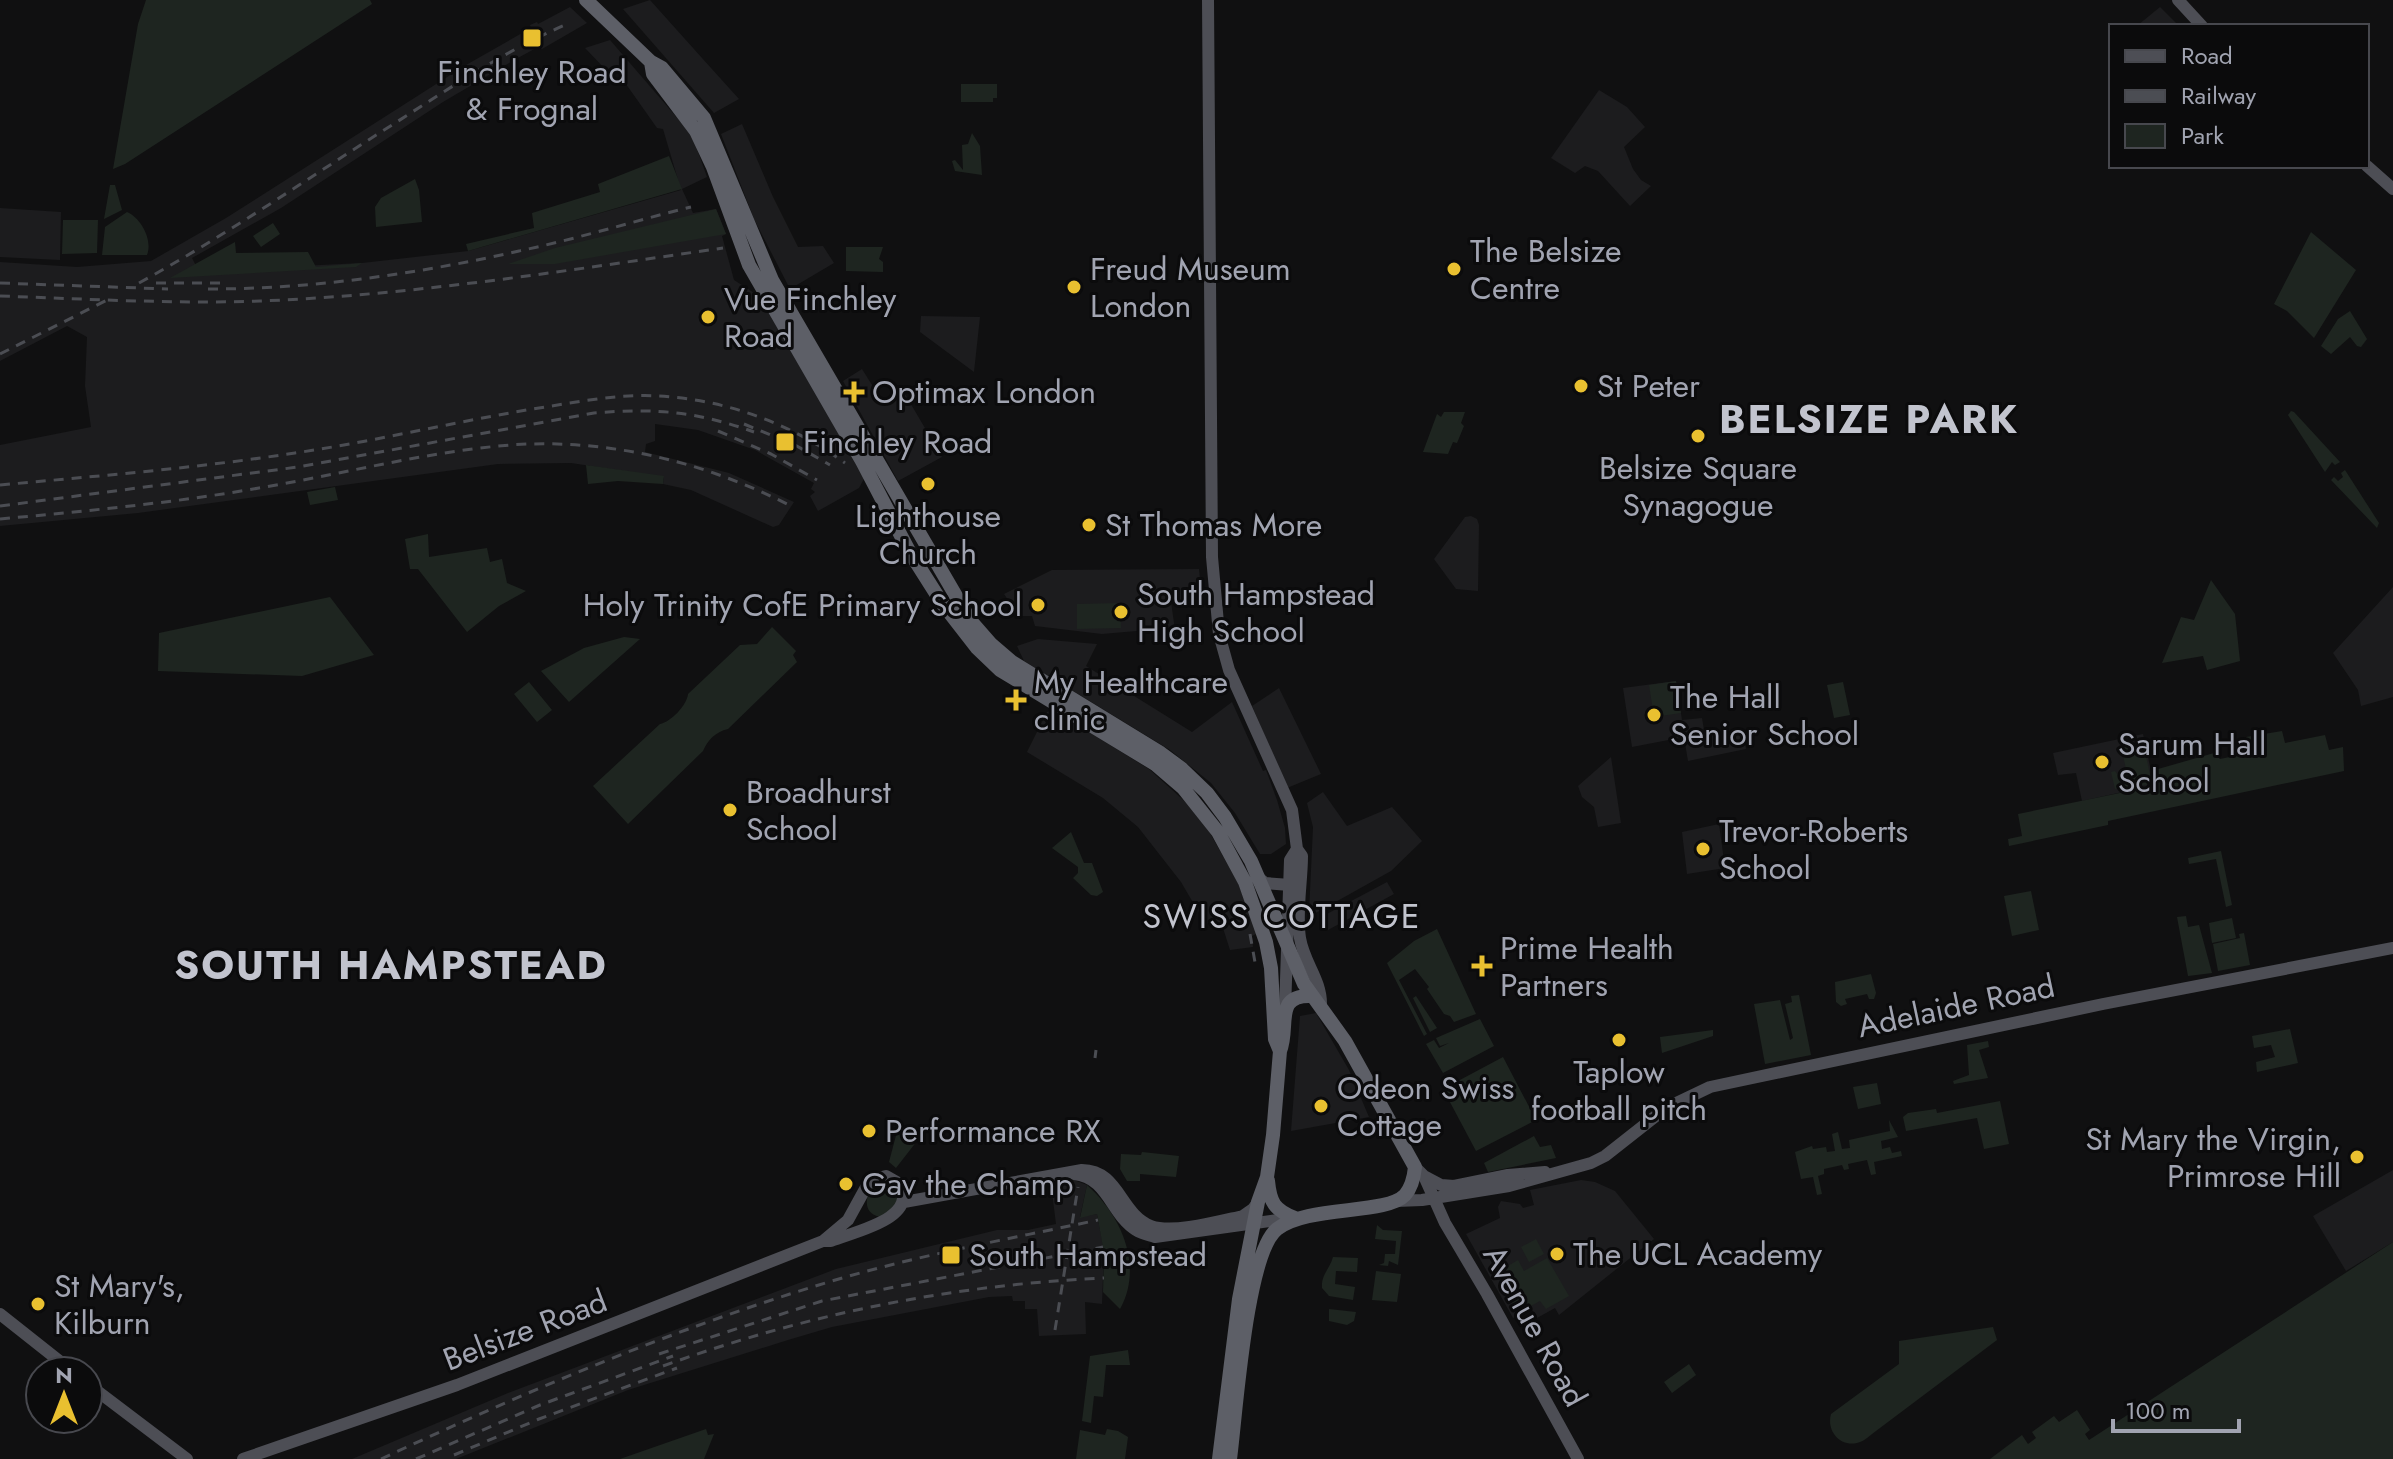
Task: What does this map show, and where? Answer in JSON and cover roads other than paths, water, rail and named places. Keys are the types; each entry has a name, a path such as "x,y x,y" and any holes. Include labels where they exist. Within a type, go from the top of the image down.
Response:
{"highway":[{"path":"586,0 651,62 662,68 704,118 772,280 970,620 1016,666 1159,752 1207,793 1225,817 1258,877 1287,945 1316,1000"},
{"path":"651,62 653,74 696,131 713,167 749,265 862,461 909,551 942,603 977,648 1000,670 1155,764 1196,802 1218,832 1245,882 1264,933 1271,968 1275,1039 1280,1051"},
{"path":"1219,1459 1239,1299 1258,1202 1267,1177 1280,1051 1285,1040 1285,1010 1295,998 1316,1000"},
{"name":"Avenue Road","path":"1316,1000 1345,1041 1420,1171"},
{"path":"1396,1201 1420,1171"},
{"path":"1267,1177 1272,1204 1280,1212 1295,1218"},
{"name":"Adelaide Road","path":"1295,1218 1396,1201"},
{"path":"1230,1459 1255,1274 1269,1237 1295,1218"}],"main road":[{"path":"1208,0 1213,564 1219,634 1229,670 1292,810 1297,849 1302,856 1300,937 1307,962 1321,987 1316,1000"},
{"path":"2178,0 2200,24"},
{"path":"2369,168 2393,189"},
{"path":"1285,1010 1291,856 1297,849"},
{"path":"1258,877 1265,883 1290,885"},
{"path":"1290,885 1292,890 1301,894"},
{"name":"Adelaide Road","path":"1396,1201 1435,1198 1524,1183 1601,1159 1666,1108 1710,1087 2029,1019 2393,948"},
{"path":"904,1202 900,1184 886,1176 870,1180 860,1199 866,1214 880,1222 895,1215 904,1202 1082,1170 1101,1173 1110,1179 1138,1218 1160,1228 1243,1216 1258,1202"},
{"name":"Adelaide Road","path":"1420,1171 1441,1185 1454,1186 1530,1172 1551,1173"},
{"name":"Avenue Road","path":"1420,1171 1445,1224 1578,1459"},
{"path":"1069,1174 1094,1180 1129,1225 1145,1234 1165,1238 1295,1218"},
{"path":"1445,1224 1461,1194"},
{"name":"Belsize Road","path":"823,1241 841,1228 860,1199"},
{"name":"Avenue Road","path":"1412,1201 1432,1211 1445,1224"},
{"name":"Belsize Road","path":"243,1459 457,1385 823,1241 831,1241 880,1222"},
{"path":"1231,1228 1242,1235 1248,1256"},
{"path":"0,1314 52,1355"},
{"path":"104,1396 187,1459"}],"railway":[{"path":"139,283 471,75 565,25"},
{"path":"208,289 325,283 442,267 541,246 691,207"},
{"path":"0,296 195,302 318,298 492,280 723,248"},
{"path":"0,283 168,289"},
{"path":"156,283 220,283"},
{"path":"0,354 107,300"},
{"path":"0,485 258,458 356,443 539,408 638,396 695,400 763,418 805,438 845,463"},
{"path":"0,506 298,467 594,413 636,411 694,415 754,432"},
{"path":"744,424 795,445 830,465"},
{"path":"718,431 771,454 817,480"},
{"path":"0,519 194,498 447,453 547,444 583,445 655,456 725,477 791,506"},
{"path":"1250,934 1256,968"},
{"path":"1095,1058 1096,1050"},
{"path":"1055,1330 1078,1187"},
{"path":"381,1459 604,1362 774,1299 898,1263 1098,1220"},
{"path":"659,1354 822,1301 1103,1247"},
{"path":"663,1366 771,1331 880,1305 991,1287 1104,1278"},
{"path":"416,1459 540,1405 673,1356"},
{"path":"454,1455 539,1419 677,1368"}],"place":[{"name":"Finchley Road & Frognal","path":"532,38"},
{"name":"The Belsize Centre","path":"1454,269"},
{"name":"Freud Museum London","path":"1074,287"},
{"name":"Vue Finchley Road","path":"708,317"},
{"name":"St Peter","path":"1581,386"},
{"name":"Optimax London","path":"854,392"},
{"name":"Belsize Square Synagogue","path":"1698,436"},
{"name":"Finchley Road","path":"785,442"},
{"name":"Lighthouse Church","path":"928,484"},
{"name":"St Thomas More","path":"1089,525"},
{"name":"Holy Trinity CofE Primary School","path":"1038,605"},
{"name":"South Hampstead High School","path":"1121,612"},
{"name":"My Healthcare clinic","path":"1016,700"},
{"name":"The Hall Senior School","path":"1654,715"},
{"name":"Sarum Hall School","path":"2102,762"},
{"name":"Broadhurst School","path":"730,810"},
{"name":"Trevor-Roberts School","path":"1703,849"},
{"name":"Prime Health Partners","path":"1482,966"},
{"name":"Taplow football pitch","path":"1619,1040"},
{"name":"Odeon Swiss Cottage","path":"1321,1106"},
{"name":"Performance RX","path":"869,1131"},
{"name":"St Mary the Virgin, Primrose Hill","path":"2357,1157"},
{"name":"Gav the Champ","path":"846,1184"},
{"name":"The UCL Academy","path":"1557,1254"},
{"name":"South Hampstead","path":"951,1255"},
{"name":"St Mary's, Kilburn","path":"38,1304"}],"district":[{"name":"BELSIZE PARK","path":"1869,419"},
{"name":"SWISS COTTAGE","path":"1282,916"},
{"name":"SOUTH HAMPSTEAD","path":"391,965"}]}
